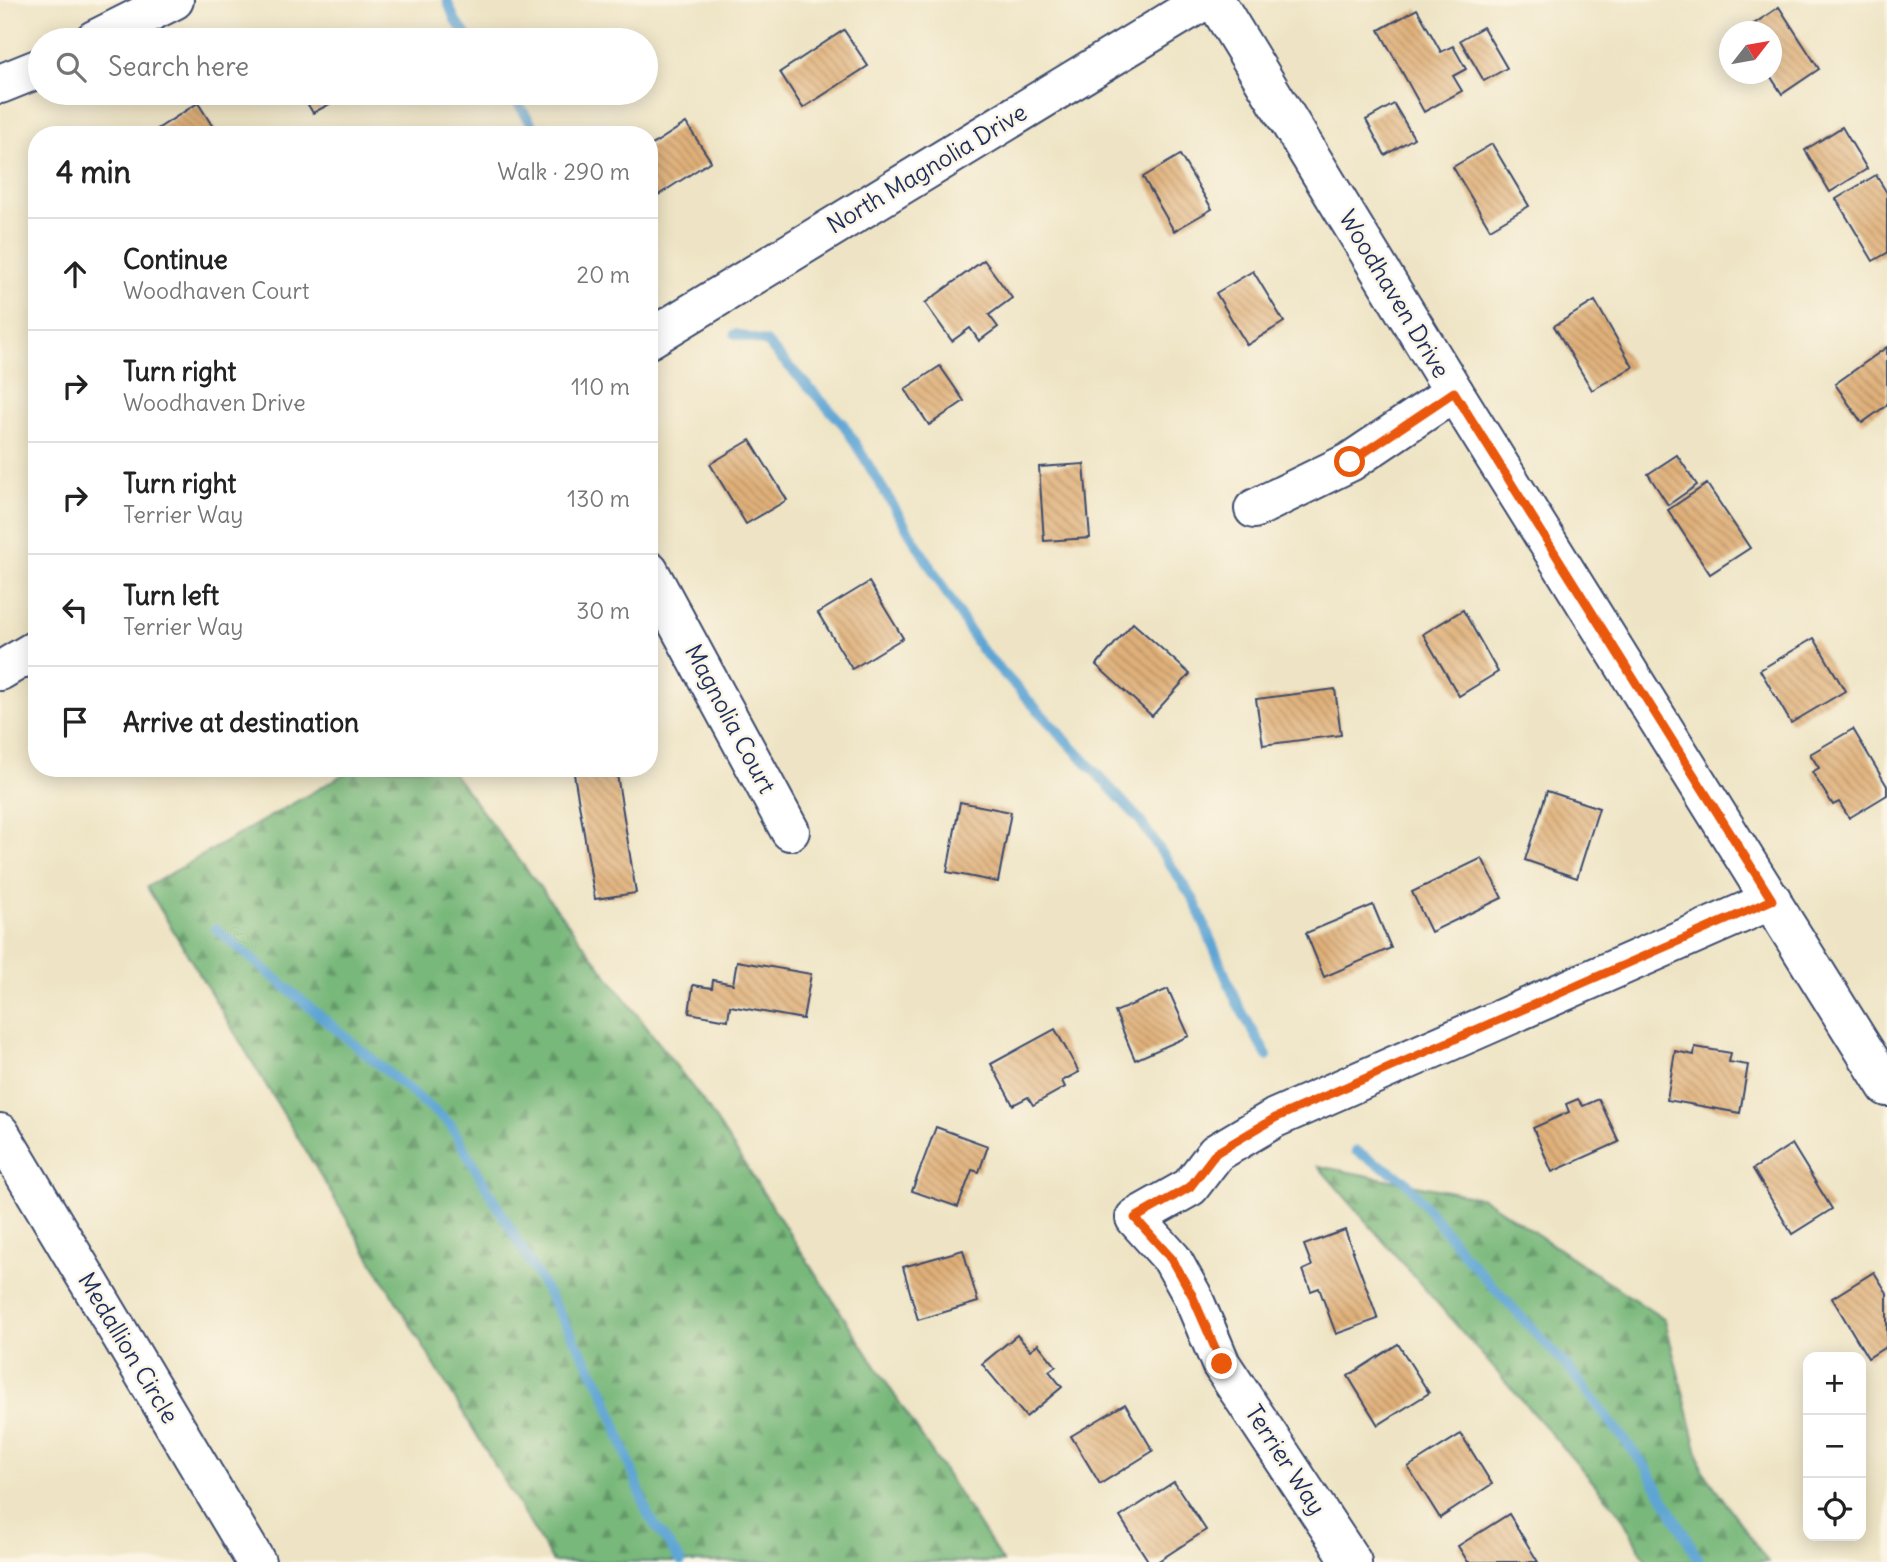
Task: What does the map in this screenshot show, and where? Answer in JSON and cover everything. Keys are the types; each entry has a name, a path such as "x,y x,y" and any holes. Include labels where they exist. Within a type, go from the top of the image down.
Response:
{"street":[{"path":"118,28 174,0"},
{"name":"North Magnolia Drive","path":"658,334 1205,0"},
{"name":"Woodhaven Drive","path":"1214,0 1454,392 1887,1087"},
{"path":"0,83 28,72"},
{"path":"1254,509 1350,462 1454,392"},
{"name":"Magnolia Court","path":"658,588 790,831"},
{"path":"0,671 28,654"},
{"name":"Terrier Way","path":"1352,1562 1222,1364 1192,1295 1172,1259 1135,1218 1190,1187 1216,1153 1275,1118 1772,900"},
{"name":"Medallion Circle","path":"0,1133 256,1562"}],"green space":[{"path":"339,777 456,777 706,1105 1003,1562 553,1562 147,887"},
{"path":"1318,1166 1483,1198 1665,1320 1702,1469 1768,1562 1647,1562 1619,1512"}],"building":[{"path":"1779,7 1819,69 1782,94 1776,84 1782,84 1782,21 1758,21"},
{"path":"1417,9 1441,52 1453,46 1466,69 1453,76 1462,91 1424,112 1379,30"},
{"path":"1483,27 1507,68 1484,81 1460,40"},
{"path":"844,30 868,66 803,108 780,72"},
{"path":"1394,104 1414,138 1385,155 1366,120"},
{"path":"195,105 199,105 212,126 162,126"},
{"path":"308,105 328,105 313,113"},
{"path":"686,123 711,161 658,195 658,141"},
{"path":"1842,127 1867,169 1830,192 1805,150"},
{"path":"1492,144 1529,206 1490,229 1453,167"},
{"path":"1180,155 1212,209 1174,231 1143,177"},
{"path":"1876,175 1887,193 1887,253 1873,261 1836,199"},
{"path":"984,260 1012,298 989,315 998,327 979,341 970,328 952,341 925,303"},
{"path":"1253,271 1284,322 1247,345 1216,293"},
{"path":"1595,301 1633,367 1592,390 1554,326"},
{"path":"1887,347 1887,405 1862,423 1835,384"},
{"path":"940,366 964,401 929,425 905,389"},
{"path":"750,440 787,500 746,524 710,464"},
{"path":"1677,455 1697,485 1668,505 1648,474"},
{"path":"1084,464 1090,538 1044,541 1039,467"},
{"path":"1707,484 1750,548 1710,574 1668,510"},
{"path":"869,582 903,638 852,669 818,613"},
{"path":"1463,610 1498,672 1459,696 1423,634"},
{"path":"1133,623 1190,674 1152,716 1096,665"},
{"path":"1814,638 1845,691 1791,723 1760,670"},
{"path":"1335,689 1341,735 1263,745 1256,699"},
{"path":"1853,729 1887,786 1887,795 1849,818 1839,802 1833,805 1812,772 1819,768 1810,754"},
{"path":"575,777 617,777 636,893 595,899"},
{"path":"1547,791 1599,808 1577,878 1525,860"},
{"path":"960,802 1011,812 998,882 947,872"},
{"path":"1482,858 1502,898 1431,932 1412,892"},
{"path":"1373,905 1391,948 1324,977 1306,933"},
{"path":"737,961 811,974 803,1019 730,1006 728,1020 689,1013 693,985 712,988 713,980 733,984"},
{"path":"1168,989 1189,1036 1135,1060 1115,1012"},
{"path":"1055,1029 1079,1072 1062,1081 1065,1087 1033,1105 1028,1097 1013,1105 991,1064"},
{"path":"1695,1047 1731,1053 1729,1062 1748,1065 1740,1113 1667,1100 1675,1051 1694,1055"},
{"path":"1578,1099 1583,1106 1599,1099 1619,1142 1552,1172 1533,1128 1569,1112 1566,1104"},
{"path":"936,1127 988,1146 979,1172 972,1170 958,1207 912,1191"},
{"path":"1792,1144 1832,1209 1792,1234 1753,1169"},
{"path":"1345,1230 1378,1319 1336,1334 1319,1288 1311,1291 1303,1270 1312,1266 1304,1245"},
{"path":"963,1250 978,1302 918,1320 903,1267"},
{"path":"1874,1272 1887,1293 1887,1346 1868,1358 1832,1298"},
{"path":"1017,1335 1030,1350 1038,1344 1056,1366 1049,1371 1062,1387 1026,1417 982,1364"},
{"path":"1398,1344 1429,1393 1378,1425 1348,1376"},
{"path":"1125,1404 1153,1451 1100,1484 1071,1436"},
{"path":"1461,1434 1492,1484 1440,1518 1408,1467"},
{"path":"1174,1482 1206,1530 1157,1562 1149,1562 1120,1517"},
{"path":"1509,1514 1538,1562 1468,1562 1458,1546"}],"waterway":[{"path":"447,0 461,28"},
{"path":"519,105 533,126"},
{"path":"735,334 766,342 844,425 980,648 1139,819 1194,900 1236,1001 1267,1056"},
{"path":"216,929 450,1124 603,1389 648,1515 681,1562"},
{"path":"1356,1151 1405,1180 1465,1256 1571,1371 1647,1469 1700,1562"}],"route":[{"path":"1222,1364 1192,1295 1172,1259 1135,1218 1190,1187 1216,1153 1275,1118 1772,900 1454,392 1350,462"}]}
